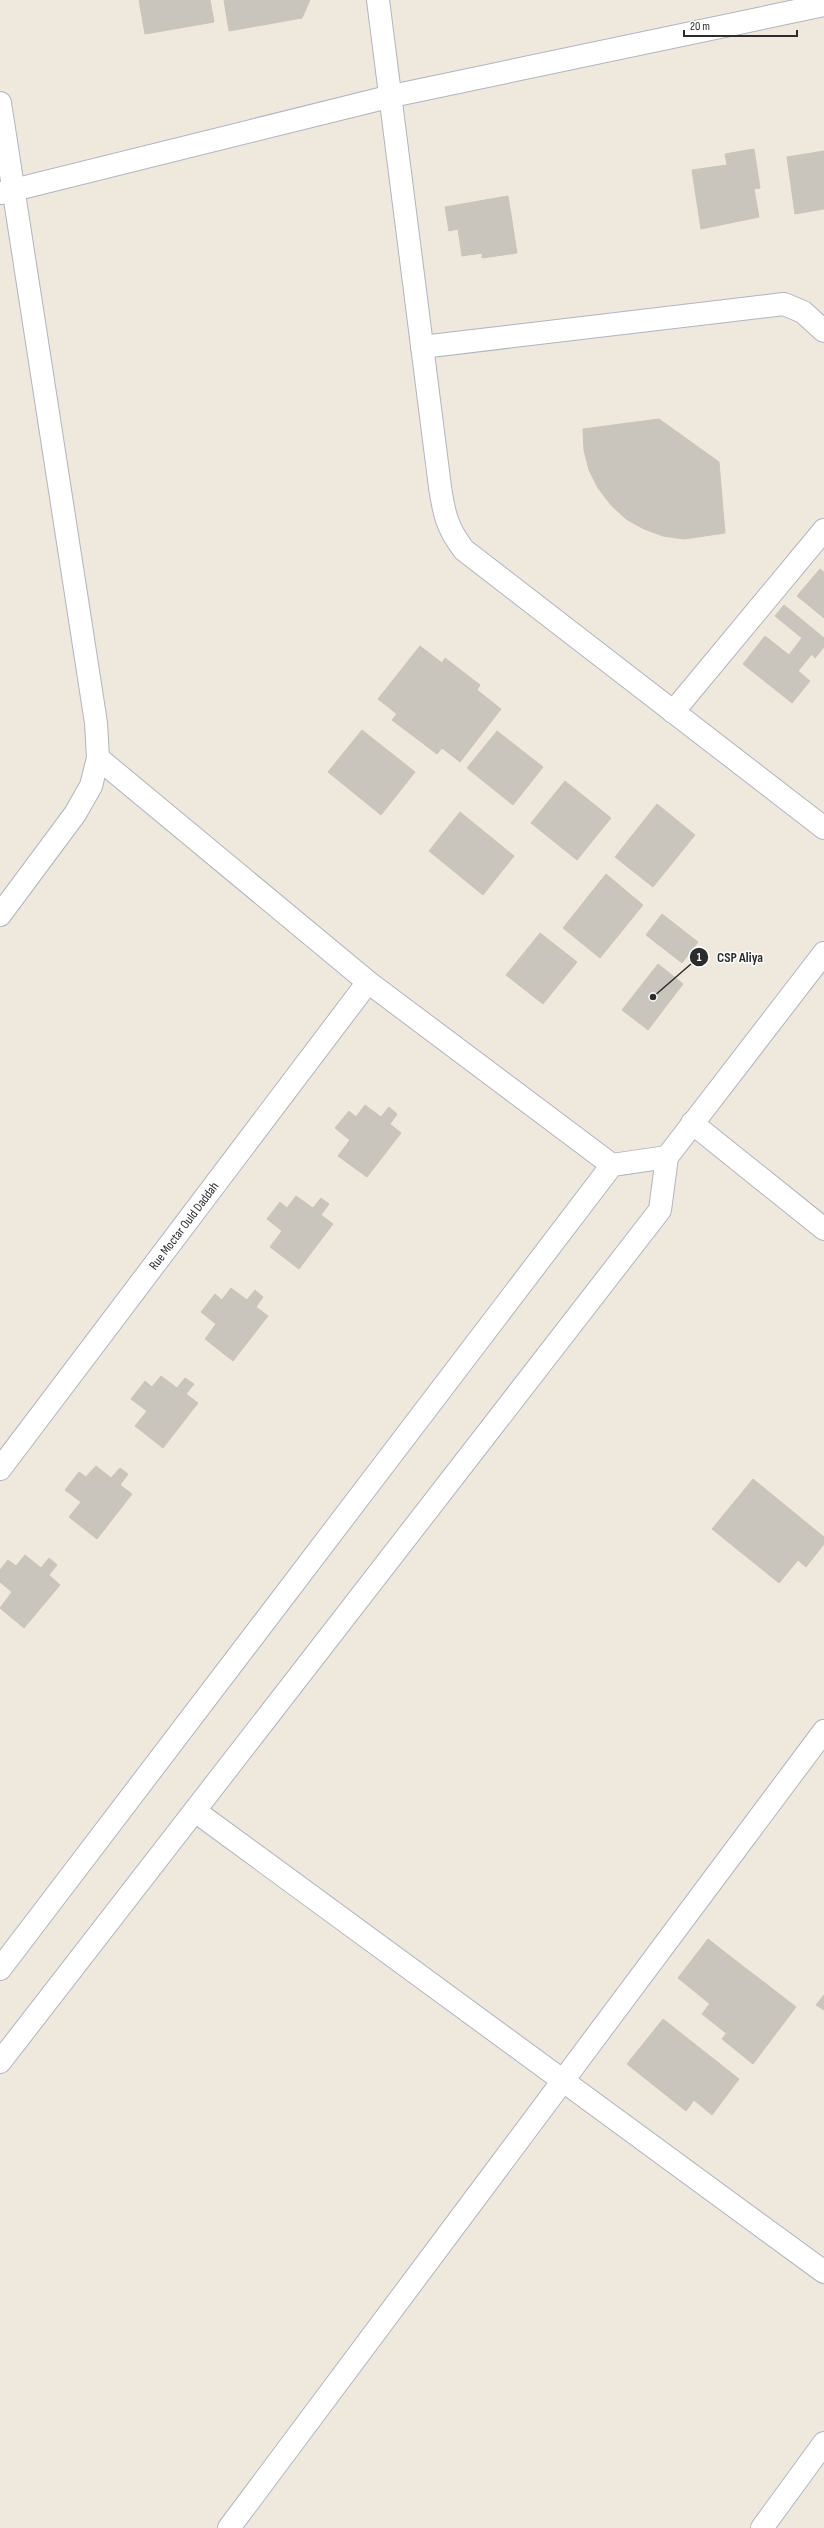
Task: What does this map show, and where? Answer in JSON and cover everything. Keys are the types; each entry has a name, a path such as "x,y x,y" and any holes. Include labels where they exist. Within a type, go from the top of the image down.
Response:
{"street":[{"path":"378,0 392,96 442,506 450,533 464,550 824,828"},
{"path":"7,192 392,96 824,5"},
{"path":"0,103 7,192 96,723 98,758 91,786 75,814 0,915"},
{"path":"422,347 784,304 803,312 824,330"},
{"path":"673,712 824,530"},
{"path":"98,758 368,982 612,1165"},
{"path":"0,2062 660,1210 667,1157 824,953"},
{"name":"Rue Moctar Ould Daddah","path":"0,1469 368,982"},
{"path":"692,1123 824,1229"},
{"path":"0,1969 612,1165 667,1157"},
{"path":"229,2528 563,2080 821,1741"},
{"path":"195,1811 824,2272"},
{"path":"762,2528 824,2443"}],"building":[{"path":"139,0 210,0 214,22 145,34"},
{"path":"224,0 310,0 302,18 229,31"},
{"path":"754,149 760,188 754,189 759,217 701,229 692,170 727,165 725,154"},
{"path":"824,151 824,209 795,214 787,157"},
{"path":"508,196 517,253 482,258 482,253 462,256 458,229 449,231 445,207"},
{"path":"659,419 719,462 725,533 684,539 663,536 644,529 626,519 611,505 598,488 589,470 584,450 583,429"},
{"path":"820,569 824,572 824,618 797,596"},
{"path":"784,605 824,638 824,647 815,658 812,654 798,671 810,681 792,703 743,664 765,636 789,655 802,638 775,616"},
{"path":"420,646 442,663 445,658 480,685 477,690 501,709 460,762 442,748 437,754 392,720 397,714 378,699"},
{"path":"362,730 415,772 381,815 328,772"},
{"path":"497,731 543,767 513,805 467,768"},
{"path":"565,781 611,818 577,860 531,823"},
{"path":"657,804 695,835 653,887 615,857"},
{"path":"460,812 514,856 483,895 429,851"},
{"path":"606,874 643,905 600,958 563,928"},
{"path":"662,914 698,942 682,963 646,935"},
{"path":"540,933 577,962 543,1004 506,975"},
{"path":"658,964 683,984 648,1030 622,1010"},
{"path":"365,1105 381,1117 389,1107 397,1114 390,1124 401,1133 367,1177 338,1156 350,1140 335,1128 349,1111 356,1117"},
{"path":"296,1196 313,1208 321,1198 329,1204 321,1215 333,1224 299,1269 270,1247 282,1231 267,1219 280,1202 287,1208"},
{"path":"231,1288 247,1300 255,1290 263,1297 256,1307 268,1316 233,1361 205,1339 216,1324 201,1312 215,1294 222,1300"},
{"path":"161,1376 177,1388 185,1378 194,1384 186,1394 198,1403 163,1448 135,1426 147,1411 131,1399 145,1381 152,1387"},
{"path":"96,1466 111,1478 120,1468 128,1474 120,1485 132,1494 97,1539 69,1517 81,1502 65,1490 79,1472 86,1477"},
{"path":"753,1479 824,1537 824,1544 806,1567 798,1560 779,1583 712,1529"},
{"path":"25,1555 41,1568 49,1558 57,1565 49,1575 60,1585 24,1628 0,1608 12,1592 0,1582 0,1570 8,1560 16,1566"},
{"path":"708,1939 740,1964 710,2004 678,1978"},
{"path":"740,1964 765,1983 726,2033 702,2014"},
{"path":"765,1983 796,2007 753,2064 722,2039"},
{"path":"824,1995 824,2010 816,2005"},
{"path":"663,2019 739,2079 712,2115 694,2100 686,2111 627,2064"}],"place":[{"name":"CSP Aliya","path":"653,997"}]}
